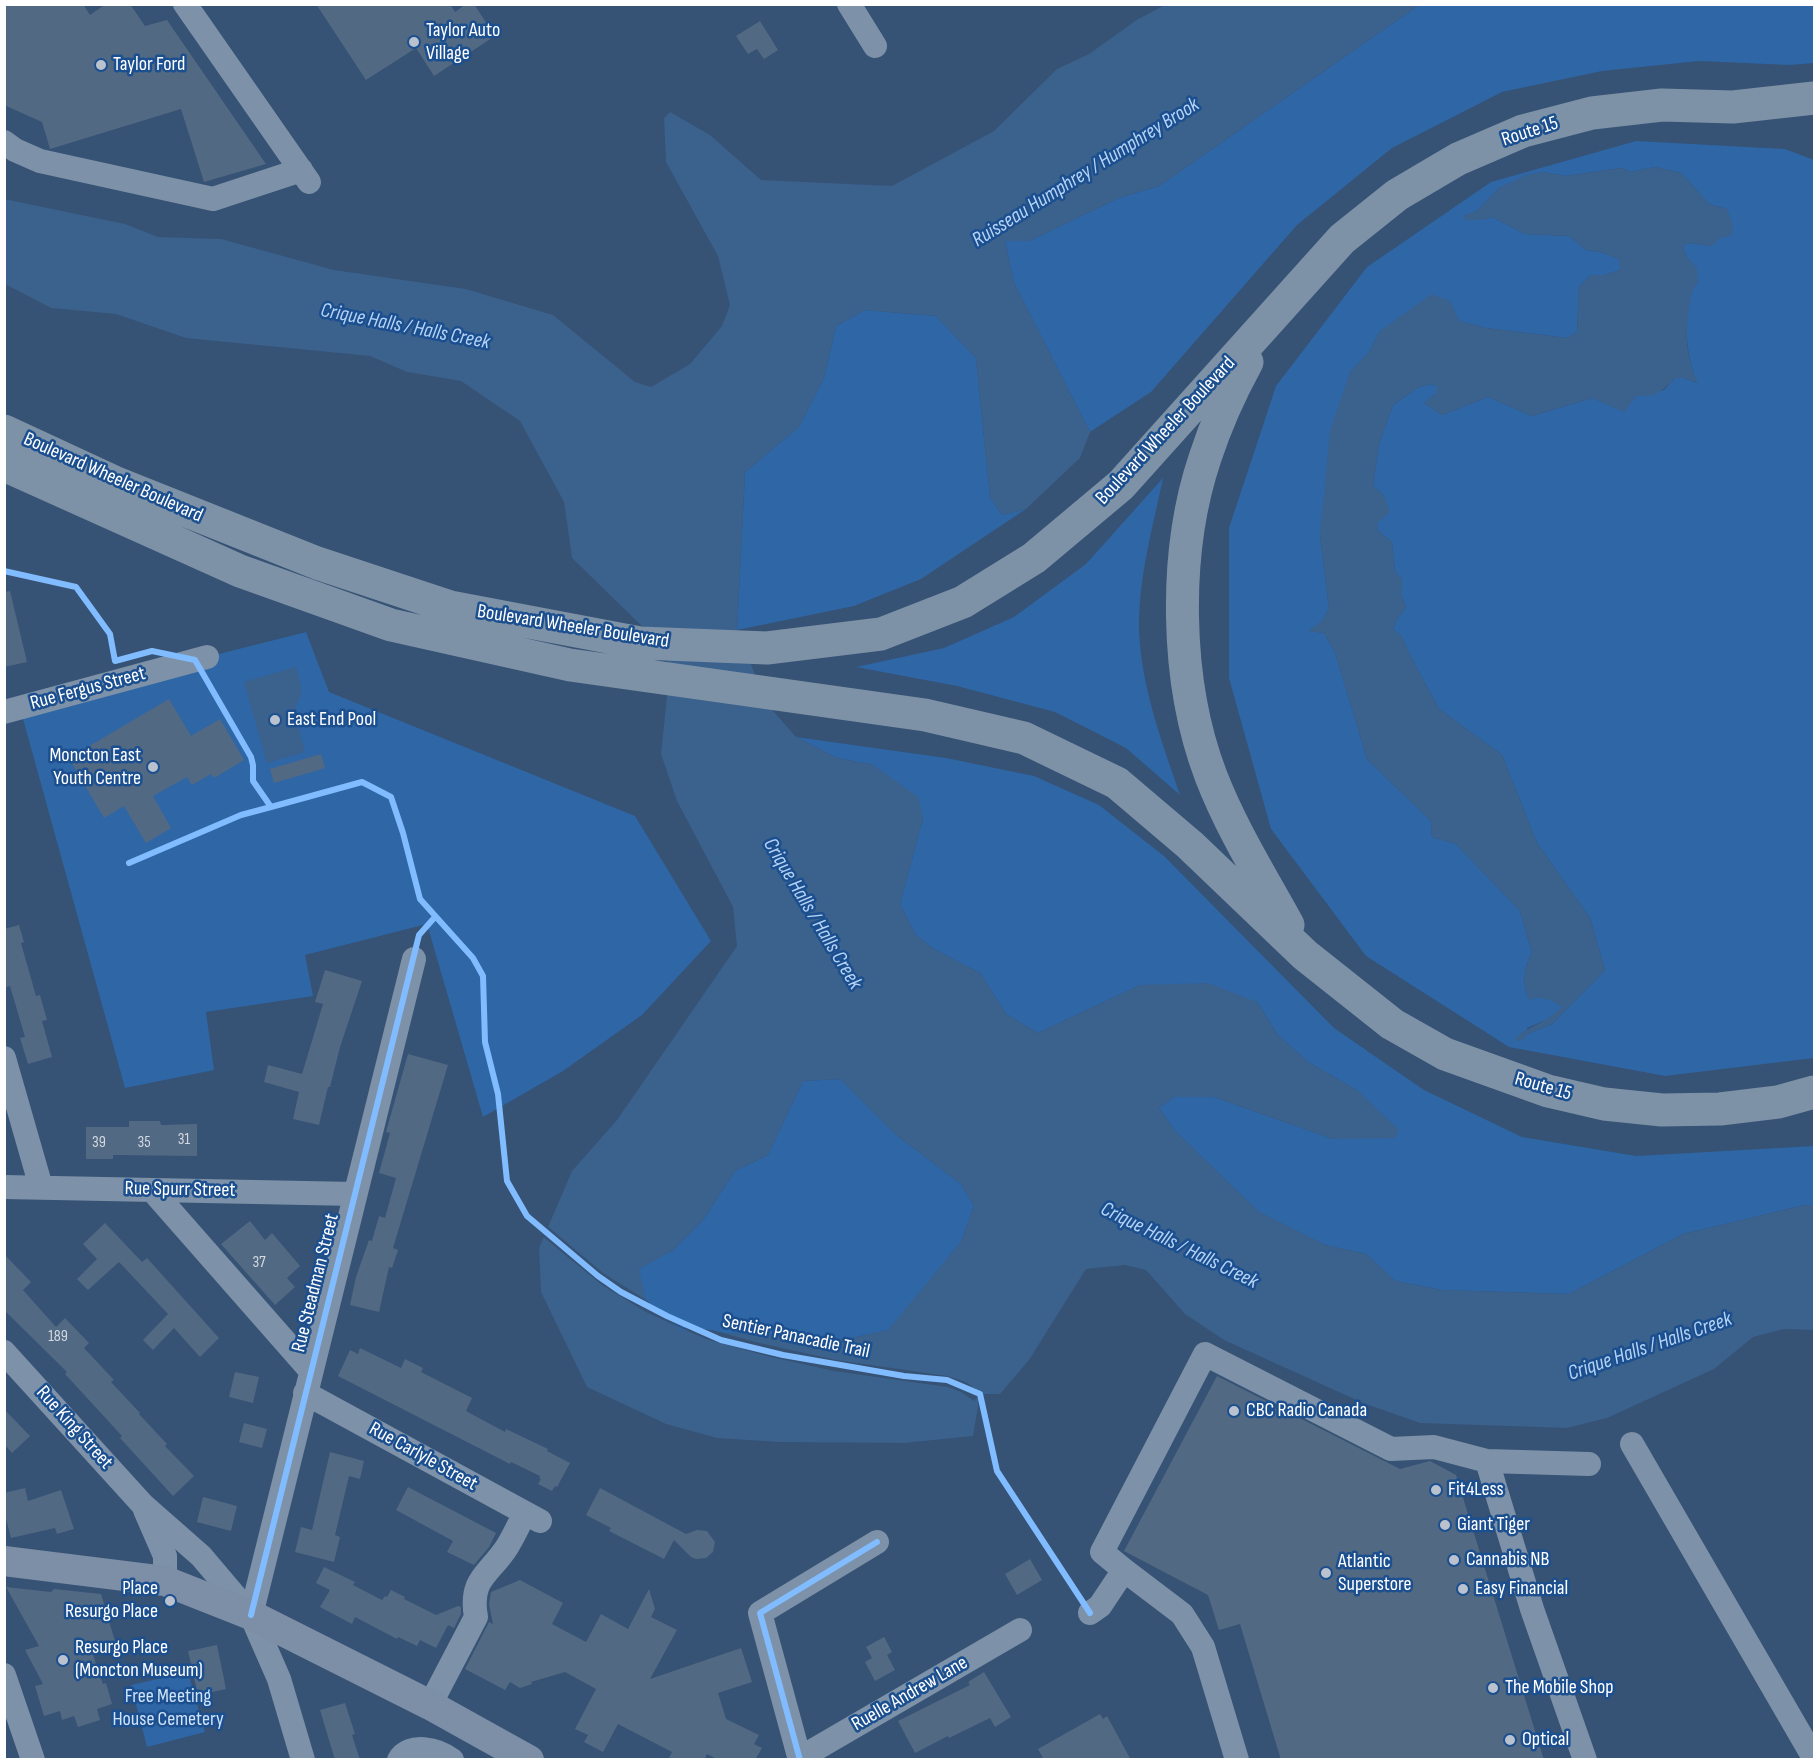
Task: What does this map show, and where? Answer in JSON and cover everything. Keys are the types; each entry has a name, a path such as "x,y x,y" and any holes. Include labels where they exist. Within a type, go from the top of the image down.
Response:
{"highway":[{"name":"Route 15","path":"1294,291 1342,239 1397,195 1469,154 1523,131 1592,113 1662,105 1733,106 1815,98"},
{"path":"1733,106 1815,122"},
{"path":"1294,291 1252,352 1227,400 1204,459 1189,521 1182,596 1183,649 1193,712 1210,774 1235,832 1305,955"},
{"name":"Boulevard Wheeler Boulevard","path":"4,431 114,482 328,567 450,607 640,643 767,648 881,634 963,602 1034,558 1121,485 1294,291"},
{"name":"Boulevard Wheeler Boulevard","path":"4,465 240,571 391,625 570,665 925,715 1024,738 1116,783 1190,845 1305,955"},
{"name":"Route 15","path":"1305,955 1392,1024 1445,1054 1548,1091 1604,1104 1662,1110 1720,1109 1778,1102 1815,1092"},
{"path":"1778,1102 1815,1106"}],"main road":[{"path":"4,1562 165,1581 251,1615 430,1705 529,1760"}],"street":[{"path":"4,142 15,150 40,161 213,199 306,177 185,4"},
{"path":"849,4 875,46"},
{"name":"Rue Fergus Street","path":"4,712 207,657"},
{"name":"Rue Steadman Street","path":"251,1615 414,959"},
{"path":"4,1058 41,1187"},
{"name":"Rue Spurr Street","path":"4,1187 355,1194"},
{"name":"Rue Carlyle Street","path":"152,1190 308,1382 532,1517 498,1560 484,1573 474,1603 476,1617 430,1705"},
{"name":"Rue King Street","path":"4,1352 142,1505 201,1556 251,1615"},
{"path":"1237,1760 1203,1647 1182,1614 1102,1552 1205,1354 1391,1449 1434,1447 1487,1461 1589,1464"},
{"path":"1632,1444 1815,1758"},
{"path":"1487,1461 1532,1609 1585,1760"},
{"name":"Rue King Street","path":"142,1505 165,1556 165,1581"},
{"path":"800,1759 760,1613 878,1542"},
{"path":"1090,1612 1100,1606 1124,1570"},
{"path":"251,1615 279,1679 303,1760"},
{"name":"Ruelle Andrew Lane","path":"800,1759 1020,1630"},
{"path":"4,1675 33,1760"},
{"path":"399,1760 408,1750 425,1749 446,1755 452,1760"}],"green space":[{"path":"1419,5 1814,5 1814,63 1789,65 1699,61 1602,71 1502,92 1392,148 1297,225 1151,392 1090,432 1014,283 1005,241 1029,241 1119,198 1159,186"},
{"path":"1636,141 1785,149 1814,160 1814,1058 1665,1076 1509,1047 1366,956 1271,829 1229,678 1229,528 1276,386 1367,267 1491,182","holes":["1655,167 1681,173 1709,204 1727,209 1712,246 1690,243 1684,245 1686,255 1697,268 1687,325 1689,353 1697,383 1684,378 1675,378 1664,390 1636,396 1624,411 1592,398 1532,416 1488,397 1442,415 1424,403 1437,393 1437,385 1430,384 1417,388 1393,405 1379,444 1373,486 1384,496 1377,523 1378,531 1392,542 1395,572 1402,579 1401,594 1406,607 1393,629 1402,637 1439,709 1502,755 1537,843 1590,918 1605,970 1552,1024 1528,1034 1527,1028 1553,1017 1563,1007 1547,999 1529,999 1524,976 1532,953 1520,911 1456,844 1432,837 1431,821 1367,759 1335,652 1324,633 1310,631 1323,620 1329,608 1320,535 1350,372 1369,352 1380,331 1450,302 1459,321 1486,328 1567,338 1577,332 1579,287 1591,275 1605,275 1620,270 1620,259 1586,250 1569,236 1525,234 1492,217 1482,220 1464,216 1477,211 1499,188 1542,172 1566,176 1621,168 1631,172"]},
{"path":"865,310 936,316 976,358 990,497 1002,515 1026,509 921,579 854,606 737,630 745,472 799,427 824,378 836,326"},
{"path":"1163,478 1142,582 1140,645 1150,702 1180,795 1126,748 1055,712 957,686 856,667 944,648 1014,617 1086,564"},
{"path":"306,632 329,692 635,816 711,941 642,1015 563,1071 483,1117 427,924 305,955 313,996 206,1012 214,1070 125,1088 20,708"},
{"path":"796,737 946,758 1034,776 1099,805 1164,856 1334,1028 1424,1090 1522,1137 1636,1156 1814,1146 1814,1205 1805,1205 1683,1234 1569,1294 1442,1290 1395,1281 1366,1254 1325,1245 1259,1212 1175,1131 1159,1108 1174,1097 1214,1097 1333,1139 1358,1091 1308,1062 1277,1034 1257,1002 1140,985 1038,1033 1006,1014 980,973 932,948 915,934 900,904 923,818 873,765 837,758"},
{"path":"840,1079 895,1134 961,1184 974,1206 961,1242 889,1330 847,1339 683,1331 648,1311 638,1269 673,1250 703,1220 735,1171 768,1155 803,1081"},
{"name":"Free Meeting House Cemetery","path":"188,1672 205,1732 147,1747 131,1685"}],"water":[{"path":"1165,5 1419,5 1159,186 1119,198 1029,241 1005,241 1014,283 1090,432 1080,458 1026,509 1002,515 990,497 976,358 936,316 865,310 836,326 824,378 799,427 745,472 737,630 767,704 796,737 837,758 873,765 918,797 923,818 900,904 915,934 932,948 980,973 1006,1014 1038,1033 1140,985 1208,983 1257,1002 1277,1034 1308,1062 1358,1091 1399,1130 1395,1138 1333,1139 1214,1097 1174,1097 1159,1108 1175,1131 1259,1212 1325,1245 1366,1254 1395,1281 1442,1290 1569,1294 1683,1234 1805,1205 1814,1205 1814,1330 1784,1329 1753,1337 1714,1369 1607,1418 1567,1428 1420,1423 1363,1403 1224,1340 1185,1314 1146,1270 1125,1265 1086,1269 1029,1360 1000,1394 980,1394 973,1436 904,1443 779,1442 717,1438 666,1424 587,1387 541,1292 539,1248 572,1171 617,1120 737,946 733,907 677,801 661,754 670,666 652,636 572,558 564,502 520,421 461,381 407,372 370,356 186,338 116,314 51,308 5,284 4,199 125,224 158,237 221,239 334,270 466,289 553,315 635,382 651,387 690,364 722,326 730,305 718,256 666,162 664,118 670,112 710,135 761,180 892,186 994,131 1057,69 1089,54 1138,19","holes":["840,1079 895,1134 961,1184 974,1206 961,1242 888,1330 847,1339 683,1331 648,1311 639,1269 673,1250 703,1220 735,1171 768,1155 803,1081"]},
{"path":"1655,167 1681,173 1709,204 1727,209 1733,225 1731,236 1720,238 1712,246 1690,243 1684,245 1686,255 1697,268 1698,283 1691,294 1687,337 1691,364 1698,383 1684,378 1675,378 1658,393 1636,396 1624,412 1592,398 1532,416 1488,397 1442,415 1424,403 1437,393 1437,386 1430,384 1417,388 1393,405 1379,444 1373,486 1384,496 1390,512 1377,523 1378,531 1392,542 1395,572 1402,579 1401,594 1406,607 1393,629 1402,637 1439,709 1502,755 1537,843 1590,918 1605,970 1552,1024 1518,1041 1515,1038 1562,1007 1547,999 1529,1000 1524,976 1532,953 1520,911 1456,844 1432,837 1431,821 1367,759 1335,652 1324,633 1309,631 1323,620 1329,608 1320,535 1330,431 1350,372 1369,352 1380,331 1432,294 1450,301 1459,321 1486,328 1567,338 1577,332 1579,287 1591,275 1605,275 1620,270 1619,259 1586,250 1569,236 1525,234 1492,217 1482,220 1466,220 1463,216 1477,211 1499,188 1526,175 1542,172 1566,176 1621,168 1631,172"},
{"name":"East End Pool","path":"296,667 301,695 296,705 295,715 305,752 267,763 244,682"}],"pier":[{"path":"546,1225 603,1273 649,1302 650,1309 684,1328 712,1330 836,1360 947,1376 966,1382 981,1393 974,1401 948,1387 834,1371 706,1339 646,1312 602,1285 541,1235"}],"building":[{"name":"Taylor Ford","path":"4,4 83,4 90,15 106,4 130,4 145,26 167,20 266,164 204,182 181,109 50,149 42,122 4,105"},
{"name":"Taylor Auto Village","path":"316,4 450,4 455,12 466,4 474,4 495,36 434,76 416,48 366,80"},
{"path":"760,21 778,50 764,59 757,49 748,54 736,36"},
{"path":"10,591 27,662 4,667 4,592"},
{"name":"Moncton East Youth Centre","path":"169,699 191,736 220,719 244,760 214,778 211,774 192,785 187,777 153,796 171,828 146,843 124,806 104,818 69,758"},
{"path":"321,754 325,768 274,783 270,769"},
{"path":"19,925 24,942 21,943 36,996 40,995 47,1020 42,1021 52,1057 28,1064 20,1038 25,1037 10,986 4,988 4,929"},
{"path":"325,970 362,981 340,1047 330,1087 328,1087 319,1125 293,1119 299,1092 264,1082 268,1065 302,1074 323,1004 315,1002"},
{"path":"408,1054 448,1065 393,1248 398,1250 392,1268 389,1267 379,1312 350,1305 356,1277 369,1240 372,1241 379,1216 385,1218 396,1178 379,1173 390,1133 386,1132"},
{"path":"129,1121 160,1121 161,1125 197,1124 197,1156 113,1155 113,1159 86,1159 86,1127 129,1127"},
{"path":"250,1221 265,1240 272,1233 300,1266 287,1278 295,1287 275,1305 221,1244"},
{"path":"105,1223 142,1262 147,1258 219,1338 200,1357 174,1328 153,1350 143,1340 168,1314 119,1262 88,1290 77,1279 97,1259 83,1244"},
{"path":"4,1254 31,1282 23,1290 56,1327 65,1318 89,1343 84,1348 114,1380 111,1382 167,1444 165,1446 194,1476 173,1496 65,1374 67,1372 4,1310"},
{"path":"360,1348 401,1368 405,1359 423,1368 421,1372 472,1398 466,1411 505,1432 506,1429 548,1449 547,1451 570,1463 557,1487 555,1486 552,1491 538,1484 540,1476 511,1462 510,1464 338,1376 350,1350 358,1354"},
{"path":"235,1372 259,1377 253,1403 229,1397"},
{"name":"Atlantic Superstore","path":"1217,1376 1400,1469 1430,1461 1456,1475 1544,1760 1281,1760 1240,1624 1219,1630 1208,1595 1124,1551"},
{"path":"4,1409 30,1436 12,1453 4,1444"},
{"path":"244,1423 267,1429 262,1448 239,1442"},
{"path":"330,1452 364,1461 360,1479 349,1476 335,1535 340,1537 334,1562 295,1552 301,1527 312,1530"},
{"path":"408,1487 496,1533 489,1547 474,1565 447,1552 453,1541 396,1510"},
{"path":"25,1488 28,1501 61,1490 74,1529 57,1534 55,1528 11,1538 4,1511 4,1493"},
{"path":"600,1488 686,1534 697,1530 707,1531 715,1542 713,1552 706,1558 696,1559 674,1540 664,1559 609,1531 611,1528 586,1515"},
{"path":"203,1497 237,1506 231,1531 197,1522"},
{"path":"1030,1559 1042,1580 1017,1595 1005,1574"},
{"path":"324,1567 355,1582 353,1585 382,1600 391,1590 436,1615 458,1606 461,1607 461,1614 454,1628 448,1625 436,1648 420,1640 417,1646 398,1637 397,1639 355,1617 352,1624 320,1607 330,1590 316,1583"},
{"path":"520,1580 563,1603 552,1624 586,1642 601,1614 628,1629 649,1589 655,1609 651,1617 677,1630 650,1679 741,1648 752,1682 718,1693 726,1719 759,1735 754,1744 762,1748 755,1760 719,1760 707,1754 704,1760 668,1760 672,1752 618,1724 603,1752 584,1742 588,1735 575,1729 596,1689 565,1672 531,1682 532,1684 520,1688 510,1682 505,1690 465,1669 489,1622 493,1624 489,1604 491,1592"},
{"name":"Resurgo Place (Moncton Museum)","path":"6,1587 101,1594 115,1641 109,1643 111,1651 93,1655 103,1684 106,1683 112,1704 97,1709 100,1720 78,1727 74,1716 62,1720 60,1711 44,1716 35,1686 43,1684 25,1650 39,1646"},
{"path":"884,1637 892,1652 887,1655 895,1670 875,1681 865,1662 872,1658 866,1647"},
{"path":"217,1645 226,1689 198,1695 188,1651"},
{"path":"984,1672 1011,1717 995,1727 990,1718 915,1753 898,1721 970,1685 968,1682"},
{"path":"345,1703 360,1760 335,1760 320,1710"},
{"path":"1100,1714 1103,1719 1107,1716 1131,1760 1044,1760 1038,1749"}],"cycle path":[{"name":"Sentier Panacadie Trail","path":"4,571 76,587 110,634 115,661 152,651 195,660 251,757 253,781 271,807 362,782 391,797 420,899 473,958 483,976 485,1042 498,1094 507,1181 527,1216 598,1276 621,1292 721,1340 783,1355 904,1376 947,1380 980,1394 997,1471 1090,1613"},
{"path":"129,863 241,815 271,807"},
{"path":"251,1615 419,935 435,917"},
{"path":"800,1760 760,1613 877,1542"}],"place":[{"name":"Taylor Auto Village","path":"414,42"},
{"name":"Taylor Ford","path":"101,65"},
{"name":"East End Pool","path":"275,720"},
{"name":"Moncton East Youth Centre","path":"153,767"},
{"name":"CBC Radio Canada","path":"1234,1411"},
{"name":"Fit4Less","path":"1436,1490"},
{"name":"Giant Tiger","path":"1445,1525"},
{"name":"Cannabis NB","path":"1454,1560"},
{"name":"Atlantic Superstore","path":"1326,1573"},
{"name":"Easy Financial","path":"1463,1589"},
{"name":"Place Resurgo Place","path":"170,1601"},
{"name":"Resurgo Place (Moncton Museum)","path":"63,1660"},
{"name":"The Mobile Shop","path":"1493,1688"},
{"name":"Optical","path":"1510,1740"}],"water label":[{"name":"Ruisseau Humphrey / Humphrey Brook","path":"1086,173"},
{"name":"Crique Halls / Halls Creek","path":"405,327"},
{"name":"Crique Halls / Halls Creek","path":"812,914"},
{"name":"Crique Halls / Halls Creek","path":"1179,1246"},
{"name":"Crique Halls / Halls Creek","path":"1650,1347"}]}
